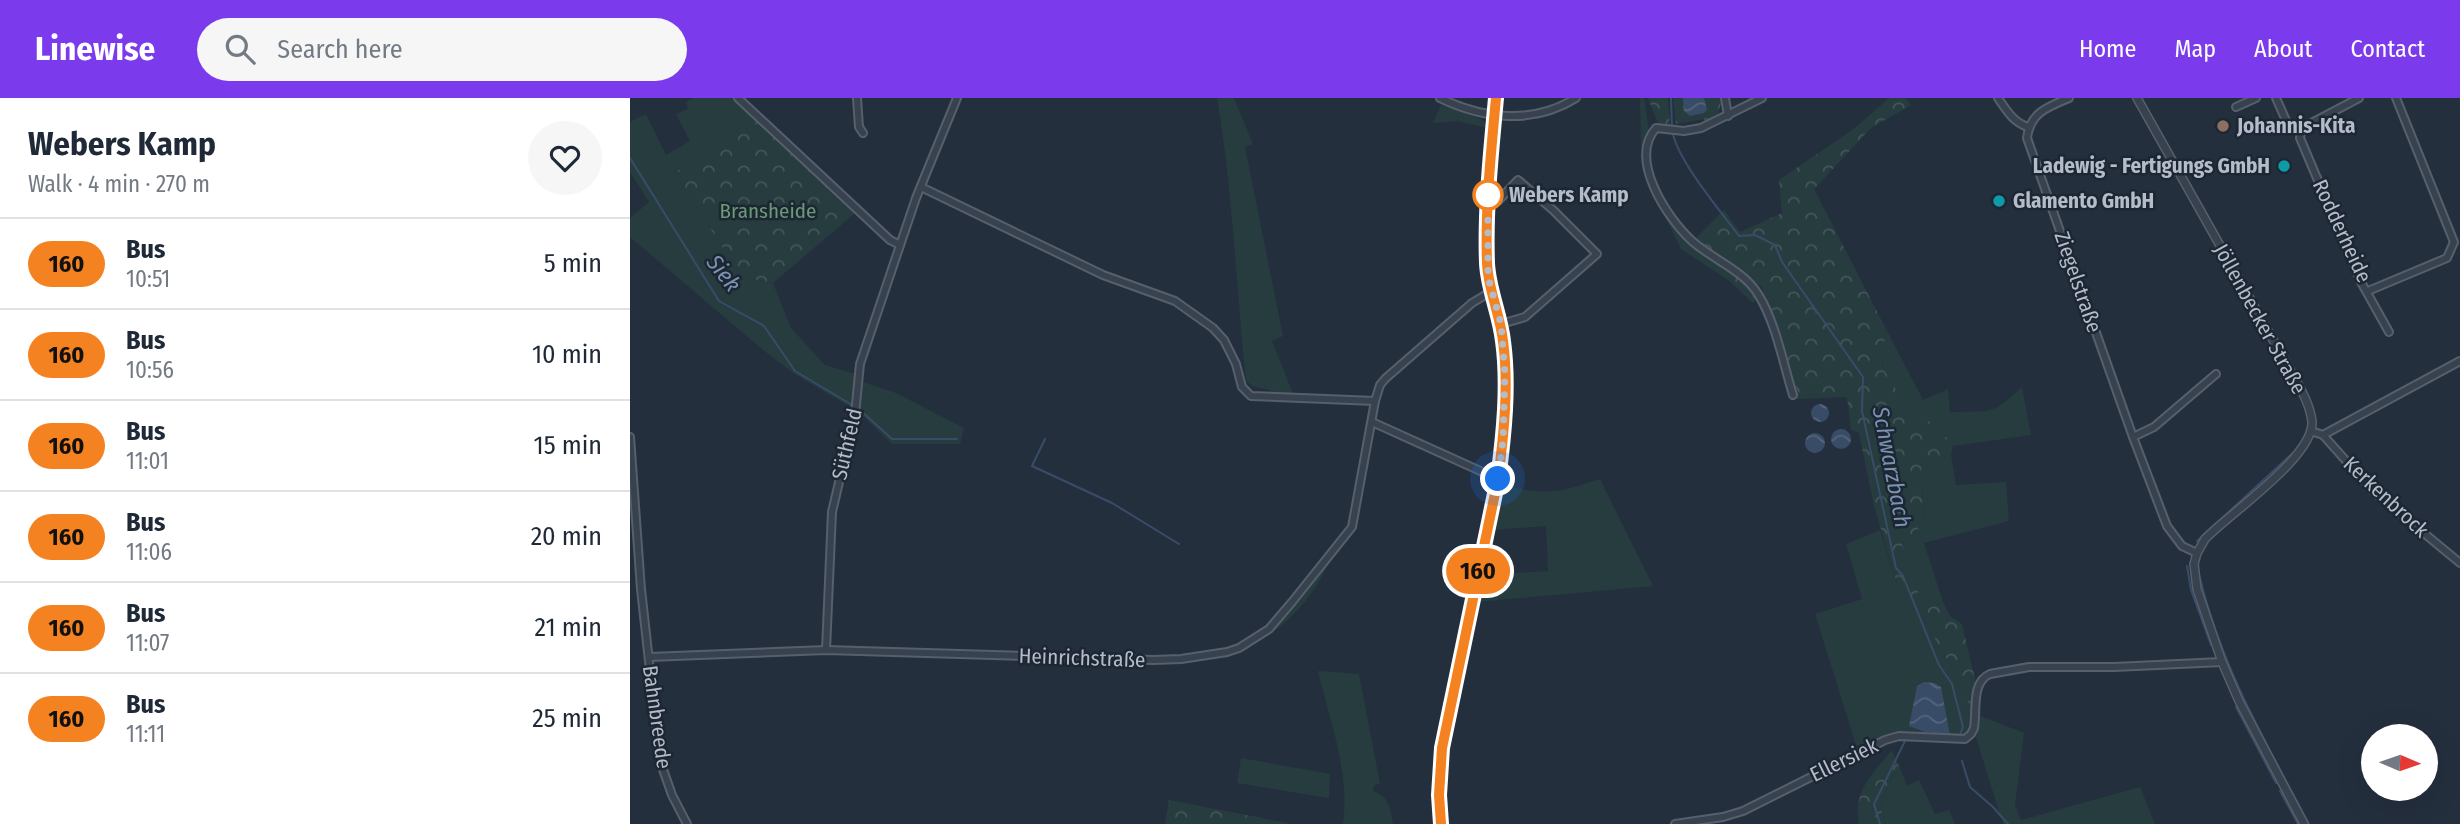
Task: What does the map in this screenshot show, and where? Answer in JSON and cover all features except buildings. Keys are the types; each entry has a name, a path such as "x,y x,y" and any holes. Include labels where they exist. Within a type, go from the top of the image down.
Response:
{"street":[{"path":"738,98 890,240 900,245"},
{"path":"857,98 859,127 863,133"},
{"name":"Süthfeld","path":"826,650 833,506 855,414 860,364 904,231 957,98"},
{"path":"1440,98 1476,112 1495,116 1535,114 1576,98"},
{"path":"1441,824 1439,795 1442,748 1498,479 1503,440 1505,385 1501,324 1487,262 1488,202 1496,98"},
{"path":"1725,98 1728,116"},
{"path":"1762,98 1701,128 1678,131 1656,128 1652,133 1647,163 1653,184 1674,222 1693,242 1758,293 1769,318 1793,395"},
{"path":"1998,98 2019,124 2028,127 2037,113 2068,98"},
{"name":"Jöllenbecker Straße","path":"2137,98 2306,400 2311,431"},
{"path":"2236,107 2256,98"},
{"path":"2276,98 2287,125 2302,128 2359,98"},
{"name":"Rodderheide","path":"2302,128 2300,138 2361,282 2368,291 2447,258 2454,242 2396,98"},
{"name":"Ziegelstraße","path":"2028,127 2027,138 2167,526 2182,546 2197,552"},
{"path":"1488,202 1498,201 1518,180 1597,254 1525,317 1501,324"},
{"path":"921,187 1103,275 1175,302 1213,328 1224,340 1236,364 1242,387 1251,396 1375,401"},
{"name":"Heinrichstraße","path":"649,657 826,650 1148,660 1181,659 1239,648 1269,629 1352,527 1380,385 1472,303 1492,291"},
{"path":"2368,291 2389,332"},
{"path":"2322,435 2460,361"},
{"path":"2133,437 2154,427 2216,374"},
{"path":"1372,422 1498,479"},
{"path":"2304,824 2239,701 2222,662 2194,575 2197,552 2213,531 2296,458 2311,431"},
{"name":"Kerkenbrock","path":"2311,431 2322,435 2373,491 2460,563"},
{"name":"Bahnbreede","path":"630,437 641,589 660,761 672,795 687,824"},
{"name":"Ellersiek","path":"1675,824 1723,817 1742,811 1885,740 1906,737 1965,739 1971,734 1976,715 1978,685 1984,676 2004,670 2222,662"}],"green space":[{"path":"694,98 734,98 755,118 674,173 742,277 773,283 791,328 825,365 855,374 852,408 793,373 763,350 630,237 630,218 649,202 630,172 630,122 646,114 666,155 690,141 676,114 688,109 686,102"},
{"path":"1217,98 1234,98 1253,144 1245,147 1283,336 1272,341 1294,396 1270,395 1270,390 1254,387 1246,381 1231,204"},
{"path":"1640,98 1644,98 1649,131 1644,163 1641,150"},
{"path":"1648,98 1668,98 1670,125 1658,123"},
{"path":"1673,98 1722,98 1717,119 1706,124 1704,119 1676,124"},
{"path":"1889,98 1905,98 1911,105 1871,128 1814,189 1886,329 1882,366 1914,420 1935,422 1953,446 1951,455 1921,462 1924,523 1902,545 1924,609 1943,602 1950,616 1962,624 1975,679 1974,707 1969,706 1960,681 1919,612 1915,612 1905,592 1898,587 1874,506 1859,433 1851,430 1847,397 1796,399 1762,287 1696,238 1724,210 1740,232 1782,213 1779,180 1855,128"},
{"path":"1441,105 1483,120 1487,128 1457,121 1433,123"},
{"name":"Bransheide","path":"755,118 855,213 773,283 742,277 674,173"},
{"path":"1657,199 1672,224 1691,244 1744,283 1757,299 1753,303 1727,279 1681,249"},
{"path":"1886,329 1923,400 1948,389 1950,412 1983,411 2003,403 2022,387 2031,435 1953,446 1935,422 1914,421 1882,366"},
{"path":"860,381 896,393 964,428 960,444 892,444 859,412"},
{"path":"1951,455 1956,485 2006,482 2009,521 1924,543 1943,602 1924,609 1902,545 1924,523 1921,462"},
{"path":"1600,479 1653,586 1476,602 1482,575 1548,571 1546,526 1492,530 1501,484 1551,491"},
{"path":"1880,530 1898,587 1905,592 1915,612 1919,611 1960,681 1969,706 1974,707 1969,730 1962,737 1936,738 1900,732 1860,747 1856,745 1815,614 1862,599 1846,544"},
{"path":"1328,565 1301,607 1263,639"},
{"path":"1318,671 1359,674 1380,784 1374,785 1373,791 1386,800 1393,824 1343,824 1344,786 1341,766"},
{"path":"1978,715 2024,733 2015,805 2021,820 2140,787 2155,824 2003,824 1976,738"},
{"path":"1892,750 1900,768 1893,774 1880,807 1886,824 1859,824 1858,812 1862,792 1871,775"},
{"path":"1241,758 1330,774 1329,798 1237,783"},
{"path":"1900,768 1907,786 1919,780 1935,814 1949,810 1955,824 1886,824 1880,807 1893,774"},
{"path":"1169,800 1292,824 1165,824"}],"water":[{"path":"1683,98 1704,98 1707,110 1690,116 1684,111"},
{"path":"1820,404 1828,409 1829,413 1824,421 1820,422 1812,417 1811,413 1816,405"},
{"path":"1841,429 1848,432 1851,439 1848,446 1841,449 1834,446 1831,439 1834,432"},
{"path":"1815,433 1822,436 1825,443 1822,450 1815,453 1808,450 1805,443 1808,436"},
{"path":"1924,682 1935,683 1941,687 1950,735 1925,732 1909,726 1917,686"}],"waterway":[{"name":"Schwarzbach","path":"1671,98 1672,128"},
{"name":"Schwarzbach","path":"1673,134 1692,172 1739,236 1755,235 1775,245 1782,262 1863,377 1862,411 1896,568 1903,576 1939,665 1952,684 1963,727 1959,737"},
{"name":"Siek","path":"630,158 719,301 764,326 795,371 852,405"},
{"name":"Siek","path":"859,409 892,439 957,439"},
{"path":"1045,439 1032,466 1112,503 1179,544"},
{"path":"2197,541 2295,451"},
{"path":"2187,566 2191,590 2211,645"},
{"path":"2200,578 2209,611 2233,674 2309,824"},
{"path":"2236,707 2276,783"},
{"name":"Schwarzbach","path":"1948,734 1959,735"},
{"path":"1880,824 1874,804 1906,739"},
{"name":"Schwarzbach","path":"1962,761 1970,787 2008,824"},
{"path":"2280,791 2298,824"}],"bus line":[{"name":"160","path":"1441,824 1439,795 1442,748 1498,479 1503,440 1504,344 1487,262 1488,202 1496,98"}],"place":[{"name":"Johannis-Kita","path":"2223,126"},
{"name":"Ladewig - Fertigungs GmbH","path":"2284,166"},
{"name":"Webers Kamp","path":"1488,195"},
{"name":"Glamento GmbH","path":"1999,201"}],"route":[{"path":"1488,195 1488,277 1504,344 1503,440 1498,479"}]}
